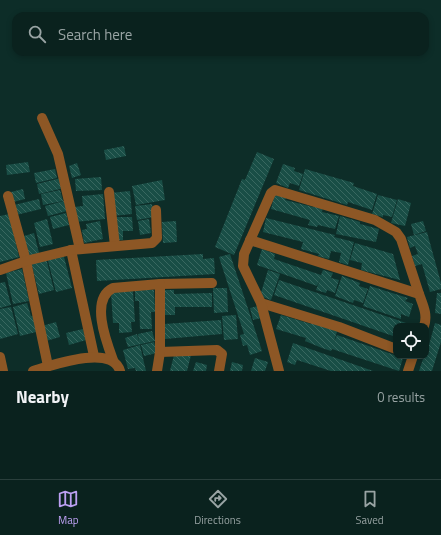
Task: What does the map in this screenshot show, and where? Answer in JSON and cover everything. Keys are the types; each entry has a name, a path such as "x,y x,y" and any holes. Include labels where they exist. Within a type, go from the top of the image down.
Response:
{"street":[{"path":"42,118 58,154 94,356"},
{"path":"282,370 261,302 243,266 242,259 271,193 275,190 375,220 396,232 401,239 425,312 425,323"},
{"path":"109,192 115,246"},
{"path":"8,196 26,262 48,366"},
{"path":"0,270 76,250 152,243 156,241 157,238 156,210"},
{"path":"250,240 419,294"},
{"path":"120,371 119,366 113,360 102,320 102,297 106,291 113,288 160,284 212,283"},
{"path":"157,371 160,352 160,284"},
{"path":"261,302 339,327 393,348"},
{"path":"160,352 217,350 222,354 218,371"},
{"path":"33,371 48,366 94,356 113,360"},
{"path":"0,357 3,371"},
{"path":"408,371 412,359"}],"building":[{"path":"124,146 126,156 106,160 104,150"},
{"path":"257,152 274,159 234,255 215,247 242,179 245,180"},
{"path":"28,162 30,172 7,175 6,165"},
{"path":"77,163 81,175 72,178 69,166"},
{"path":"283,164 295,168 294,171 303,174 299,186 290,183 288,188 276,183"},
{"path":"55,169 57,178 36,183 34,173"},
{"path":"305,169 354,183 353,186 377,194 372,210 348,202 347,205 299,190"},
{"path":"101,177 102,190 76,191 75,179"},
{"path":"61,178 64,188 39,194 37,184"},
{"path":"162,180 165,200 136,205 132,186"},
{"path":"23,189 25,199 13,202 11,192"},
{"path":"60,190 63,201 43,205 41,194"},
{"path":"130,191 132,214 112,216 110,193"},
{"path":"275,193 287,196 285,200 313,207 314,205 323,207 322,212 339,216 335,229 318,225 317,227 308,225 310,220 271,209"},
{"path":"103,194 105,219 75,222 74,207 83,206 82,196"},
{"path":"378,195 397,200 392,217 383,215 383,217 372,214"},
{"path":"39,199 41,209 16,215 14,205"},
{"path":"398,199 411,203 405,226 391,223"},
{"path":"64,201 67,211 48,216 45,206"},
{"path":"152,204 154,217 137,220 135,206"},
{"path":"66,213 69,225 53,229 50,217"},
{"path":"9,214 19,257 0,262 0,216"},
{"path":"340,216 360,222 360,224 379,229 376,242 336,234"},
{"path":"115,217 132,217 133,231 123,231 123,240 116,240"},
{"path":"266,218 335,235 334,237 354,242 348,265 339,262 341,253 331,251 329,259 318,256 319,254 301,249 303,242 263,232"},
{"path":"47,219 53,244 40,247 34,223"},
{"path":"149,219 151,233 140,235 138,221"},
{"path":"100,221 103,239 84,243 82,230 87,229 86,224"},
{"path":"176,221 177,242 163,243 162,222"},
{"path":"423,221 426,231 414,235 411,224"},
{"path":"427,232 441,283 441,289 430,292 422,264 415,266 412,256 418,254 415,246 410,248 407,237"},
{"path":"34,233 39,253 26,257 21,237"},
{"path":"355,243 393,254 400,280 361,270 362,263 350,260"},
{"path":"262,249 275,254 274,259 321,275 323,270 333,273 331,278 339,280 335,293 327,290 326,293 316,290 321,277 317,286 257,265"},
{"path":"63,253 72,288 56,292 47,257"},
{"path":"203,254 203,259 214,258 215,274 97,281 96,260"},
{"path":"230,254 262,351 250,355 247,345 243,346 240,335 244,334 219,257"},
{"path":"46,258 54,290 39,294 31,262"},
{"path":"22,269 29,301 13,304 6,273"},
{"path":"268,270 280,274 271,300 260,296"},
{"path":"342,276 360,283 359,286 368,289 363,303 354,300 353,303 335,296"},
{"path":"279,280 406,323 393,323 393,336 274,295"},
{"path":"5,282 11,305 0,308 0,283"},
{"path":"370,286 408,298 405,301 413,304 409,317 401,314 401,319 363,306"},
{"path":"213,288 227,288 228,312 214,313"},
{"path":"135,290 154,290 155,312 151,312 152,329 140,329 139,301 135,301"},
{"path":"162,290 174,290 174,294 212,293 212,307 175,307 175,315 162,315"},
{"path":"133,291 135,322 131,322 132,332 119,333 119,323 113,323 111,292"},
{"path":"437,293 441,293 441,314 435,313"},
{"path":"27,303 31,316 36,315 40,331 20,336 13,307"},
{"path":"258,306 261,318 253,320 250,308"},
{"path":"11,307 18,334 0,339 0,309"},
{"path":"236,315 238,339 224,340 222,316"},
{"path":"281,315 311,324 312,320 338,328 334,342 337,335 393,355 393,359 403,359 399,371 332,349 331,351 322,348 305,341 306,338 276,329"},
{"path":"221,320 222,334 165,339 164,324"},
{"path":"56,322 60,337 46,341 42,326"},
{"path":"435,323 441,325 441,342 432,371 419,371 423,359 429,359 429,345"},
{"path":"83,329 86,340 69,345 66,333"},
{"path":"152,331 155,341 128,347 125,338 137,334 139,342 138,334"},
{"path":"154,342 157,353 144,356 141,345"},
{"path":"293,343 373,371 331,371 297,360 295,365 287,362"},
{"path":"140,345 146,371 136,371 135,368 128,369 123,350"},
{"path":"175,351 191,355 187,371 170,371"},
{"path":"255,358 268,362 265,371 251,371"},
{"path":"196,362 207,365 206,371 193,371"},
{"path":"232,362 243,365 242,371 230,371"}]}
